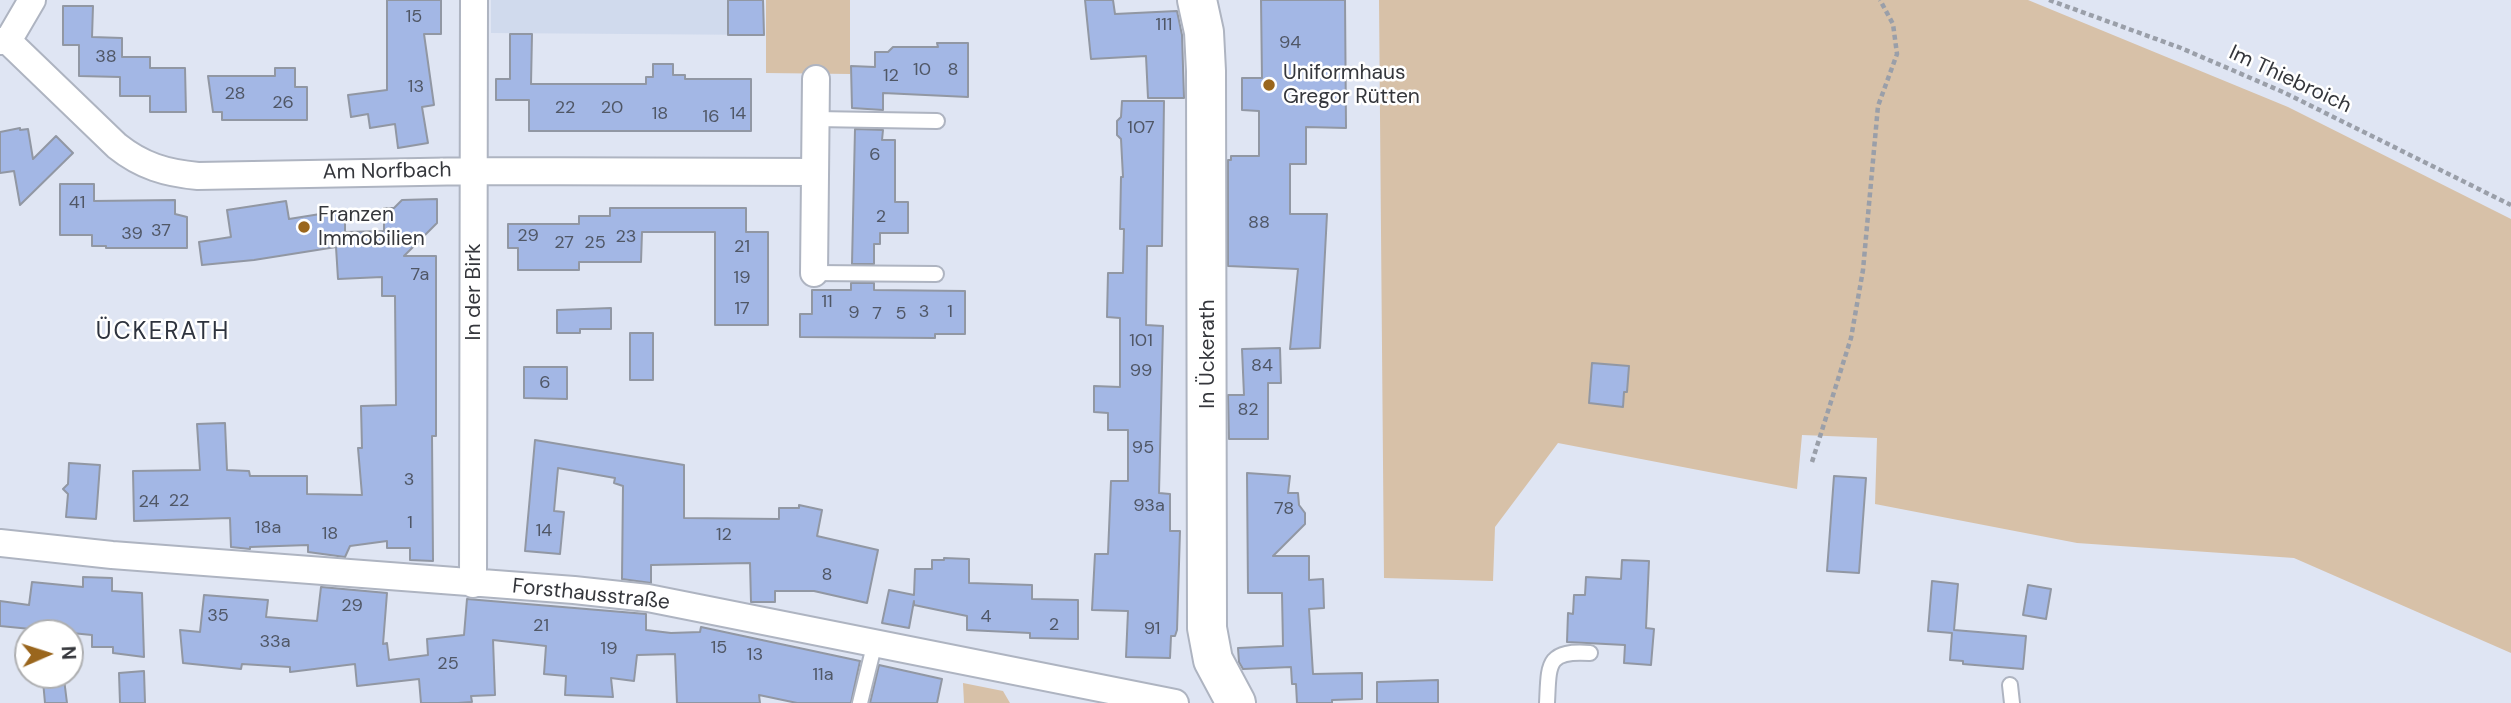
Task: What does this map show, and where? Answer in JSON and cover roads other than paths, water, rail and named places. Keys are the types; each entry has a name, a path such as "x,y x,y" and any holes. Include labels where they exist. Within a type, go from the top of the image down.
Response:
{"main road":[{"name":"In Ückerath","path":"1196,0 1204,32 1206,71 1207,628 1213,660 1230,701"}],"street":[{"name":"Am Norfbach","path":"32,0 4,41 117,146 132,158 153,168 198,176 475,171 815,172"},
{"name":"In der Birk","path":"473,584 474,0"},
{"path":"814,273 816,79"},
{"name":"Forsthausstraße","path":"0,543 126,556 648,598 1175,703"}],"lane":[{"path":"815,119 937,121"},
{"path":"814,273 936,274"},
{"path":"860,703 874,642"},
{"path":"1547,703 1551,667 1555,658 1569,651 1590,653"},
{"path":"2010,685 2012,703"}],"place":[{"name":"Uniformhaus Gregor Rütten","path":"1269,85"},
{"name":"Franzen Immobilien","path":"304,227"}],"district":[{"name":"ÜCKERATH","path":"163,333"}]}
